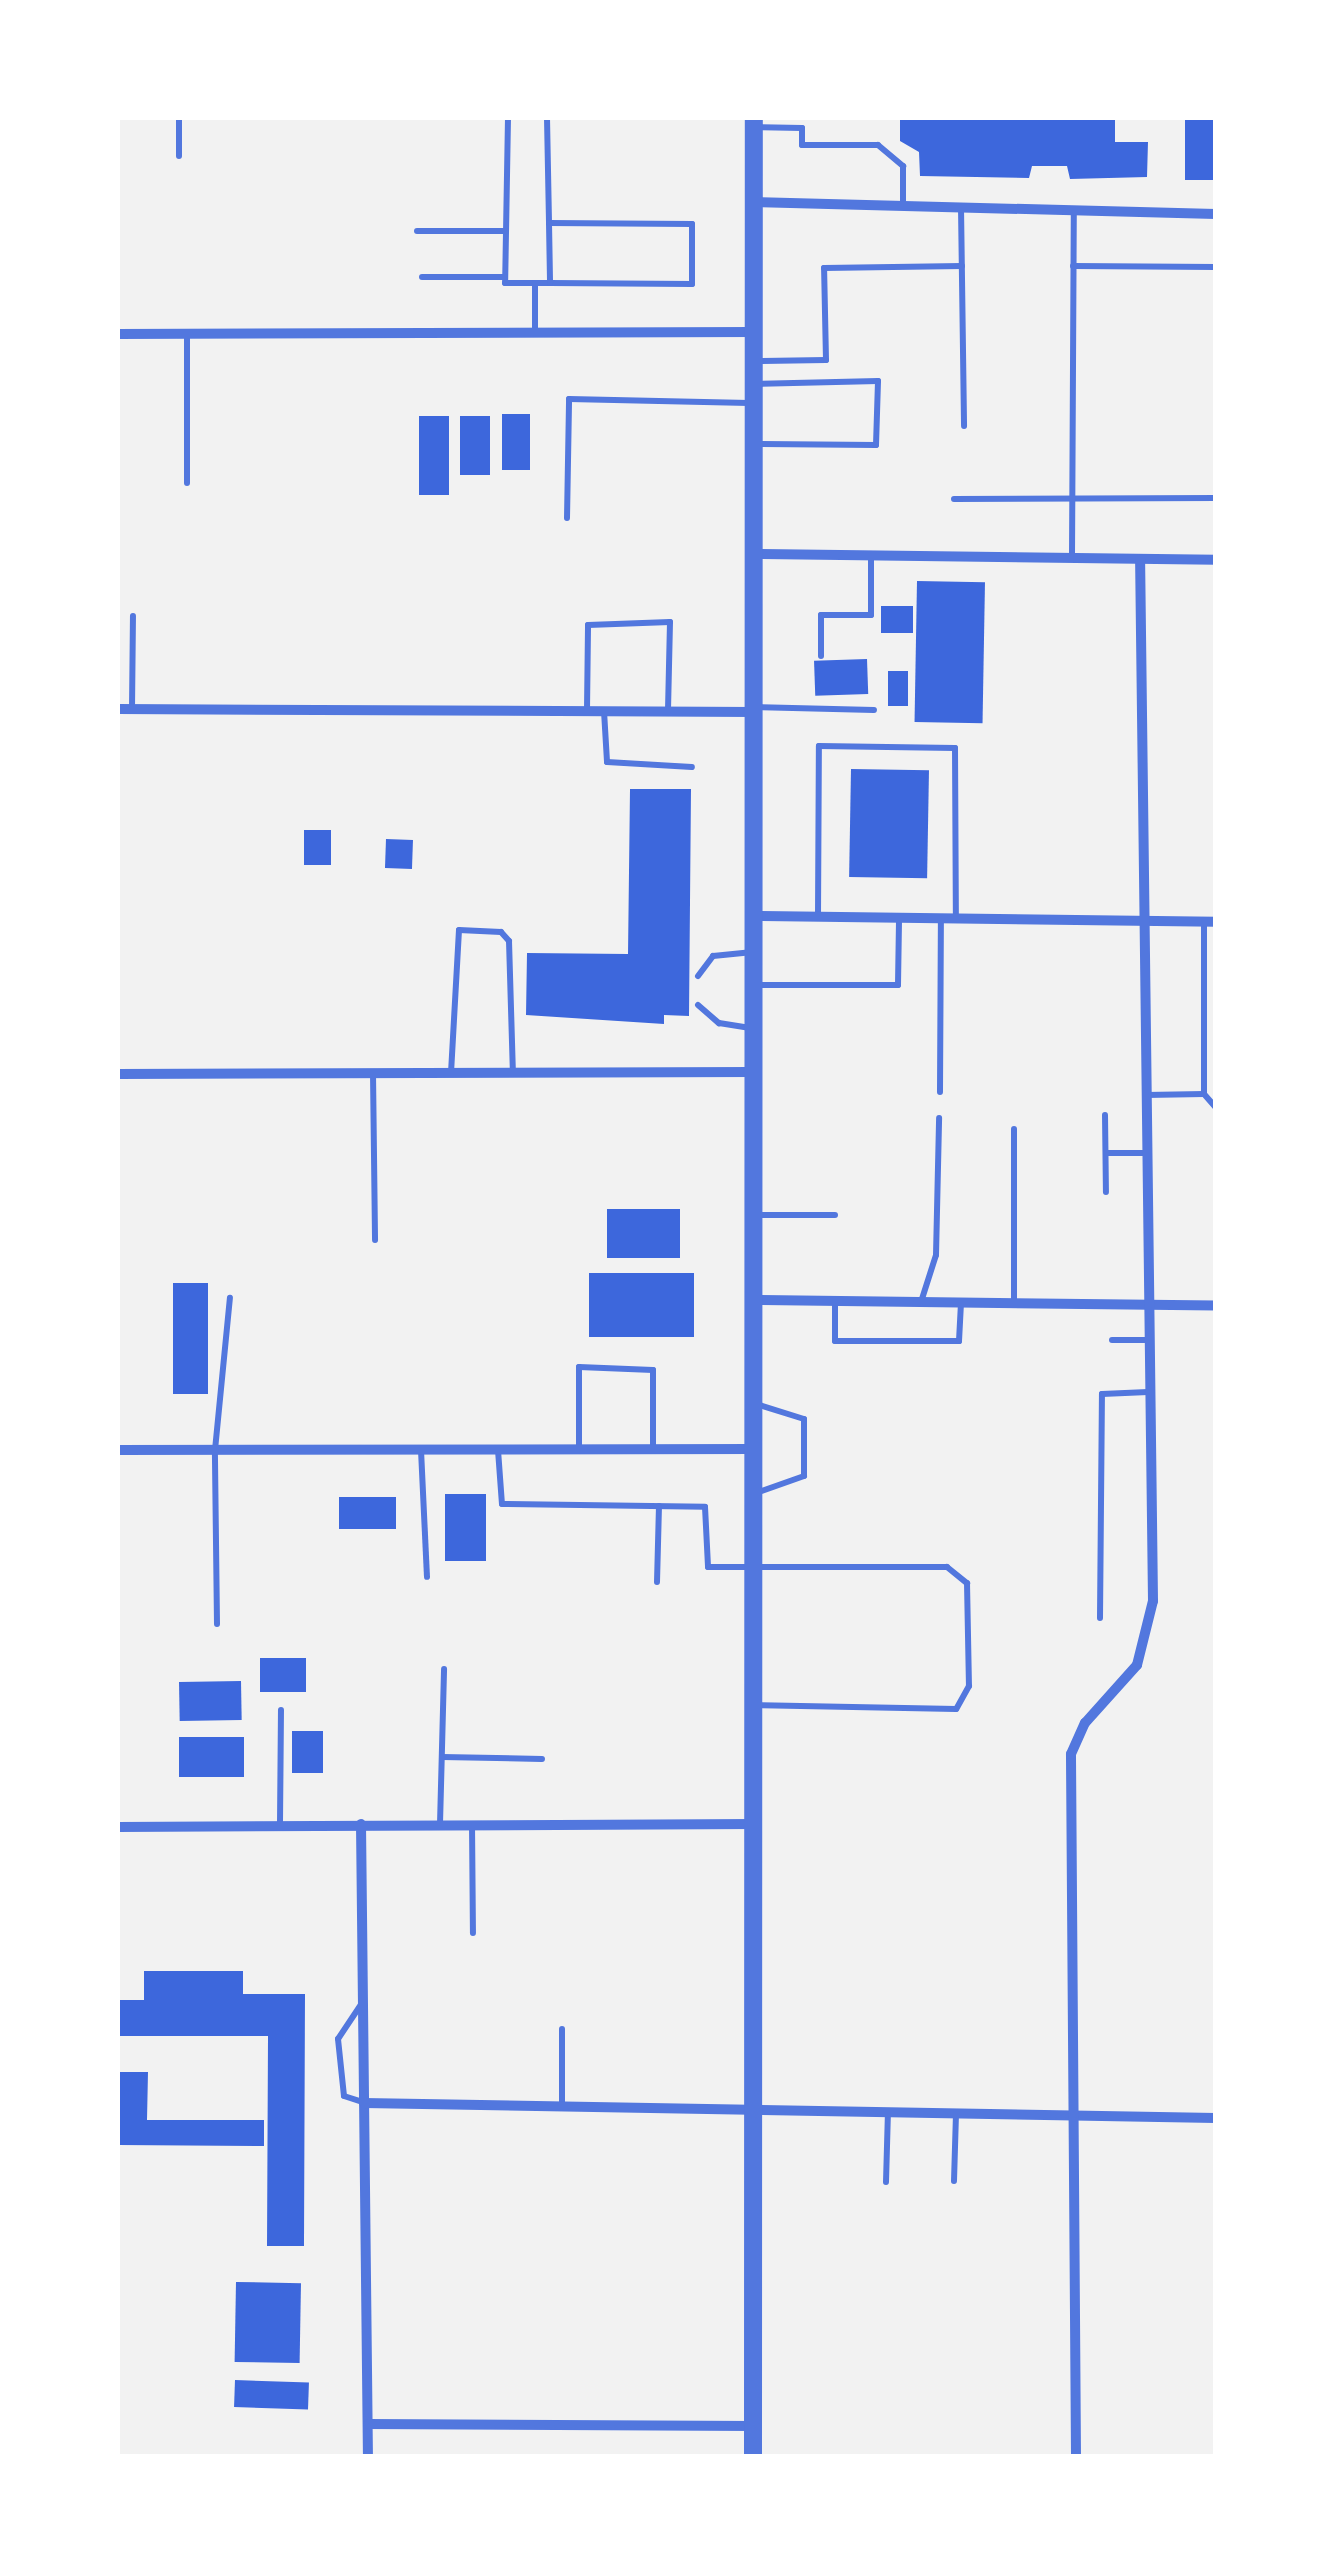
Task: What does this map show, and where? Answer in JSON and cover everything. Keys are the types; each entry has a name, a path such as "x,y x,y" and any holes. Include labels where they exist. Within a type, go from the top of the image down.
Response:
{"street":[{"path":"754,122 758,2106 754,2456"},
{"path":"754,202 1216,214"},
{"path":"118,334 754,332"},
{"path":"756,554 1216,560"},
{"path":"1076,2456 1072,1754 1147,1638 1140,558"},
{"path":"118,709 754,710"},
{"path":"755,916 1210,922"},
{"path":"118,1074 753,1072"},
{"path":"756,1300 1216,1306"},
{"path":"118,1450 755,1450"},
{"path":"360,1824 368,2456"},
{"path":"118,1827 756,1824"},
{"path":"364,2103 758,2106 1077,2118 1216,2118"},
{"path":"368,2424 753,2426"}],"lane":[{"path":"178,118 179,156"},
{"path":"506,277 508,118"},
{"path":"548,118 550,283"},
{"path":"754,122 802,128 802,145 878,145 884,159 903,166 903,204"},
{"path":"961,206 964,426"},
{"path":"1072,558 1074,213"},
{"path":"422,278 692,284 692,224 549,223"},
{"path":"417,232 506,231"},
{"path":"754,360 826,360 824,268 962,266"},
{"path":"1074,266 1216,267"},
{"path":"535,333 536,283"},
{"path":"188,334 188,483"},
{"path":"567,518 569,399 755,394 878,381 876,445 755,444"},
{"path":"954,499 1216,498"},
{"path":"820,656 821,615 871,615 872,556"},
{"path":"132,709 133,616"},
{"path":"586,712 588,625 670,622 668,712"},
{"path":"754,710 874,710"},
{"path":"604,712 607,762 692,767"},
{"path":"818,917 819,746 955,748 956,919"},
{"path":"754,985 898,985 899,918"},
{"path":"940,1092 941,919"},
{"path":"1210,922 1204,1094 1216,1108"},
{"path":"451,1073 459,930 501,932 509,941 513,1073"},
{"path":"698,976 713,956 755,952"},
{"path":"698,1004 720,1023 753,1029"},
{"path":"373,1073 376,1240"},
{"path":"1144,1095 1204,1094"},
{"path":"1105,1114 1106,1192"},
{"path":"921,1302 936,1255 939,1118"},
{"path":"1014,1129 1014,1304"},
{"path":"1106,1154 1144,1153"},
{"path":"754,1215 834,1215"},
{"path":"217,1624 214,1450 230,1298"},
{"path":"835,1301 834,1340 959,1341 961,1303"},
{"path":"1112,1340 1147,1340"},
{"path":"579,1450 578,1367 653,1370 653,1450"},
{"path":"1100,1618 1102,1394 1148,1392"},
{"path":"755,1403 804,1419 804,1476 755,1493"},
{"path":"422,1450 427,1577"},
{"path":"498,1450 502,1504 705,1507 708,1567 947,1567 970,1596 969,1686 956,1709 755,1705"},
{"path":"657,1582 659,1506"},
{"path":"440,1824 444,1669"},
{"path":"280,1710 280,1824"},
{"path":"442,1757 542,1759"},
{"path":"472,1824 473,1932"},
{"path":"363,2002 338,2040 344,2096 364,2103"},
{"path":"562,2029 562,2104"},
{"path":"886,2182 888,2110"},
{"path":"954,2181 956,2113"}],"building":[{"path":"900,118 1115,118 1115,142 1148,142 1147,177 1070,179 1067,166 1032,166 1029,178 920,176 919,152 900,141"},
{"path":"1185,118 1216,118 1216,180 1185,180"},
{"path":"502,414 530,414 530,470 502,470"},
{"path":"419,416 449,416 449,495 419,495"},
{"path":"460,416 490,416 490,475 460,475"},
{"path":"917,581 985,582 983,723 915,722"},
{"path":"881,606 913,606 913,633 881,633"},
{"path":"867,659 868,694 815,696 814,661"},
{"path":"888,671 908,671 908,706 888,706"},
{"path":"851,769 929,770 927,878 849,877"},
{"path":"630,789 691,789 689,1016 664,1015 664,1024 526,1015 527,953 628,954"},
{"path":"304,830 331,830 331,865 304,865"},
{"path":"386,839 413,840 412,869 385,868"},
{"path":"607,1209 680,1209 680,1258 607,1258"},
{"path":"589,1273 694,1273 694,1337 589,1337"},
{"path":"173,1283 208,1283 208,1394 173,1394"},
{"path":"445,1494 486,1494 486,1561 445,1561"},
{"path":"339,1497 396,1497 396,1529 339,1529"},
{"path":"260,1658 306,1658 306,1692 260,1692"},
{"path":"241,1681 242,1720 180,1721 179,1682"},
{"path":"292,1731 323,1731 323,1773 292,1773"},
{"path":"179,1737 244,1737 244,1777 179,1777"},
{"path":"144,1971 243,1971 243,1994 305,1994 304,2246 267,2246 268,2036 118,2036 118,2000 144,2000"},
{"path":"118,2072 148,2072 147,2120 264,2120 264,2146 118,2145"},
{"path":"236,2282 301,2283 300,2363 235,2362"},
{"path":"235,2380 309,2383 308,2410 234,2407"}]}
